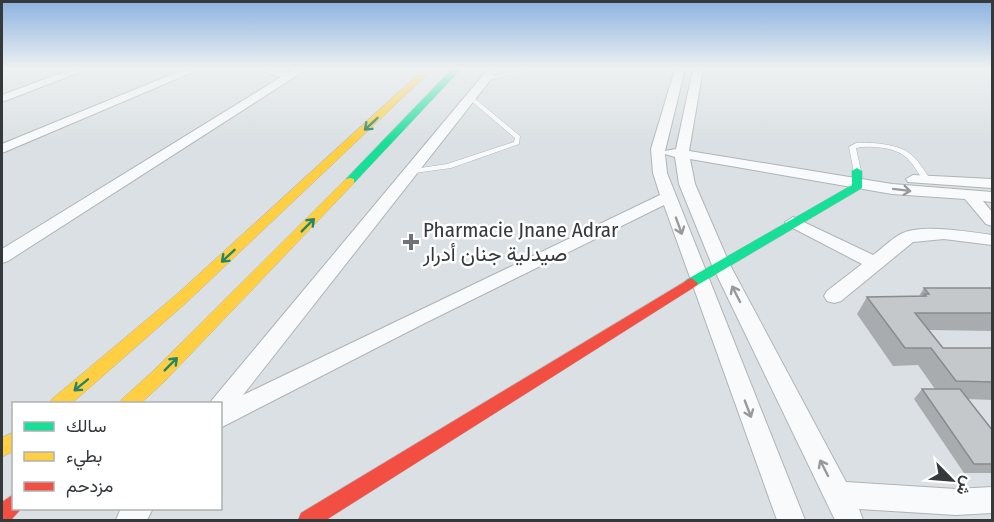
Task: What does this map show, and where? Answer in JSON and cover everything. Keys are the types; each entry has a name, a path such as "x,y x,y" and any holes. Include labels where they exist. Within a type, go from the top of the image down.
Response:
{"main road":[{"path":"60,402 181,300 403,93"},
{"path":"130,402 158,377 311,222 434,93"},
{"path":"308,520 793,222 858,178"}],"street":[{"path":"2,99 17,93"},
{"path":"2,149 136,93"},
{"path":"2,257 263,93"},
{"path":"222,405 475,93"},
{"path":"673,93 659,144 660,173 791,520"},
{"path":"693,93 682,149 687,184 721,266 849,520"},
{"path":"659,144 938,194 993,198"},
{"path":"858,178 993,184"},
{"path":"927,180 938,194"},
{"path":"971,197 993,221"},
{"path":"222,417 418,318 668,198"},
{"path":"793,222 874,263"},
{"path":"834,296 898,242 918,234 944,234 993,240"},
{"path":"838,495 956,502 993,500"}],"lane":[{"path":"410,172 448,166 517,143 518,137 471,98"},
{"path":"858,178 852,147 864,144 906,154 927,180"}],"building":[{"path":"924,288 993,288 993,313 915,313 943,348 993,348 993,382 956,381 931,348 905,348 867,297 926,296 924,294 929,294"},
{"path":"922,389 960,389 993,431 993,464 974,464"}],"traffic: fast":[{"path":"350,181 434,93"},
{"path":"691,283 858,186 857,171"}],"traffic: slow":[{"path":"60,402 181,299 403,93"},
{"path":"130,402 158,377 350,181"},
{"path":"2,449 12,442"}],"traffic: jam":[{"path":"308,520 691,283"},
{"path":"2,515 12,506"}],"place":[{"name":"Pharmacie Jnane Adrar صيدلية جنان أدرار","path":"411,242"}]}
